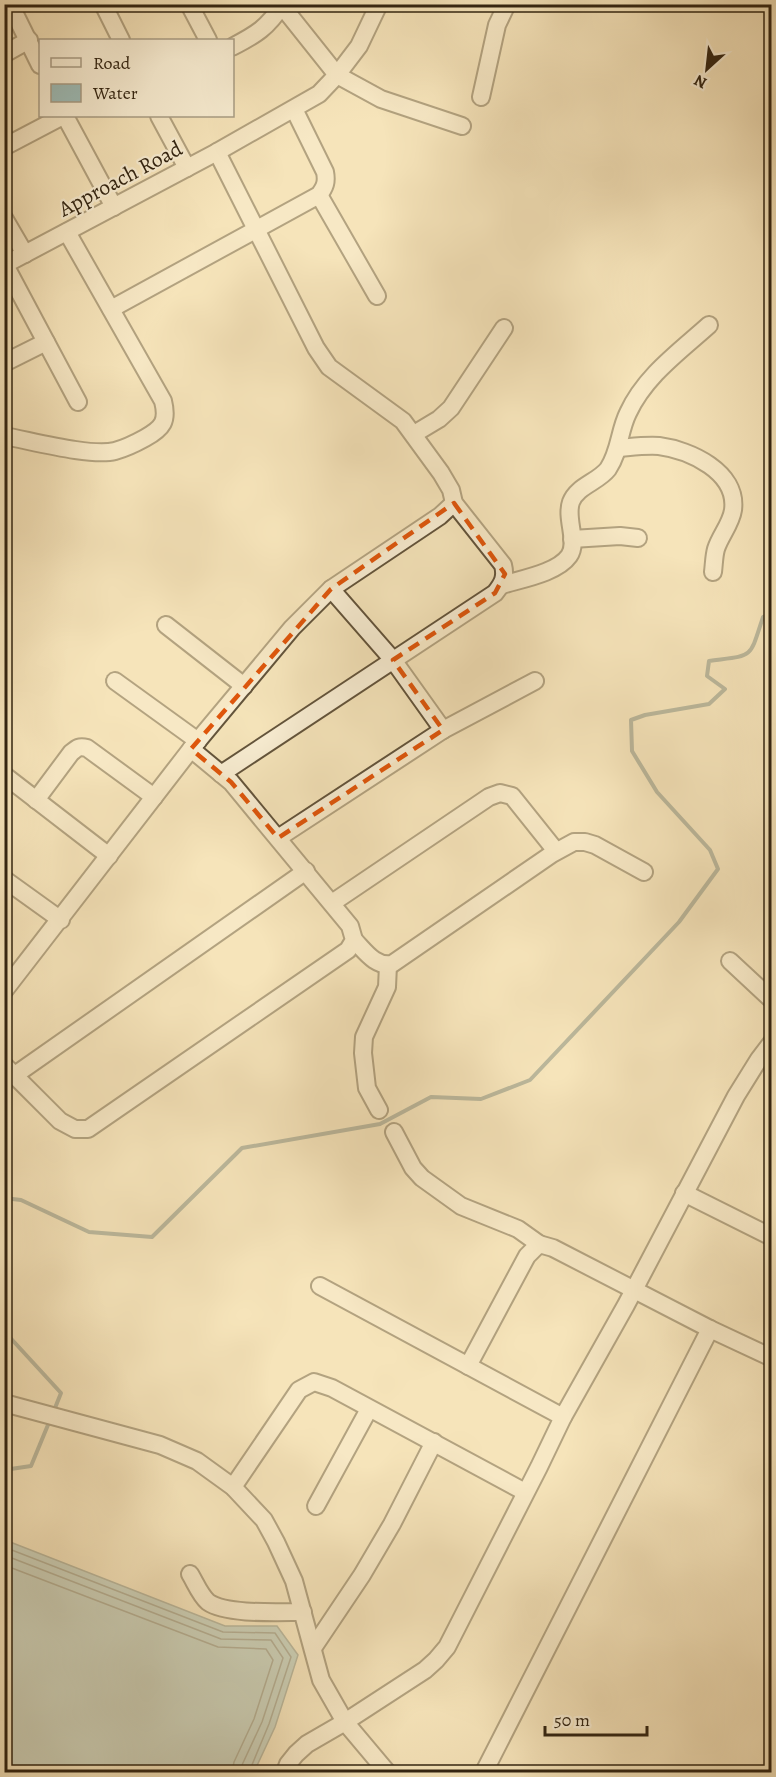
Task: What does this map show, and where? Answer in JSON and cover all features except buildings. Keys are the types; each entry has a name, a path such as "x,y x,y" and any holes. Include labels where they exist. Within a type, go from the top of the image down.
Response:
{"street":[{"path":"10,4 39,63"},
{"path":"103,4 120,39"},
{"path":"189,4 207,39"},
{"name":"Approach Road","path":"5,265 217,152 319,94 359,46 379,4"},
{"path":"481,98 497,25 507,4"},
{"path":"234,46 259,33 279,7 337,75 381,99 462,126"},
{"path":"4,54 28,40"},
{"path":"111,309 319,195 325,188 327,180 325,172 294,109"},
{"path":"4,147 62,117"},
{"path":"65,117 114,207"},
{"path":"160,117 187,168"},
{"path":"217,152 316,348 329,367 404,421 451,490 454,503 503,565 506,574 502,585 495,593 221,774"},
{"path":"319,195 377,296"},
{"path":"4,218 25,254"},
{"path":"4,436 96,453 114,452 155,432 163,424 166,414 163,401 67,232"},
{"path":"5,265 78,402"},
{"path":"502,585 552,569 569,556 572,540 569,513 574,497 606,471 618,448 625,418 645,385 709,325"},
{"path":"414,434 439,419 451,408 504,328"},
{"path":"4,363 46,342"},
{"path":"618,448 658,446 678,450 700,459 718,472 728,487 733,510 715,551 713,572"},
{"path":"4,991 194,745 292,628 331,589 440,516 454,503"},
{"path":"572,540 613,536 638,538"},
{"path":"331,589 393,660 443,730"},
{"path":"166,625 244,686"},
{"path":"116,681 194,745 231,782 350,926 354,940 376,962 392,964 556,851 574,842 595,845 644,872"},
{"path":"278,838 443,730 535,681"},
{"path":"36,800 71,753 81,747 87,748 154,797"},
{"path":"4,775 110,856"},
{"path":"332,903 489,797 500,793 512,796 556,851"},
{"path":"306,871 10,1070 60,1121 75,1129 88,1129 348,950 354,940"},
{"path":"5,881 61,920"},
{"path":"729,961 771,1000"},
{"path":"379,1110 367,1088 363,1053 364,1037 387,987 388,965"},
{"path":"285,1773 288,1764 307,1744 425,1670 447,1647 563,1417 736,1096 771,1042"},
{"path":"394,1132 413,1168 422,1178 461,1206 518,1229 540,1244 553,1248 771,1358"},
{"path":"684,1193 771,1237"},
{"path":"468,1366 527,1256 540,1244"},
{"path":"320,1286 563,1417"},
{"path":"484,1773 710,1329"},
{"path":"233,1487 299,1390 314,1382 323,1384 525,1492"},
{"path":"4,1403 160,1445 197,1461 233,1487 264,1520 294,1581 321,1680 345,1722 380,1770"},
{"path":"316,1506 369,1408"},
{"path":"313,1648 362,1575 392,1524 434,1442"},
{"path":"190,1574 203,1597 215,1606 246,1611 303,1612"}],"highlighted area":[{"path":"454,503 505,574 495,593 393,660 443,730 278,838 231,782 191,749 331,589"}],"water":[{"path":"5,1540 225,1626 277,1626 298,1655 275,1727 254,1772 5,1772"}],"waterway":[{"path":"4,1198 21,1200 89,1232 152,1237 242,1148 380,1124 431,1097 481,1099 530,1080 679,922 718,869 710,850 657,792 632,751 631,720 645,715 709,704 725,689 707,676 709,661 734,658 748,653 755,641 763,617 772,613"},
{"path":"4,1331 61,1393 53,1413"},
{"path":"4,1470 31,1466 50,1420"}]}
